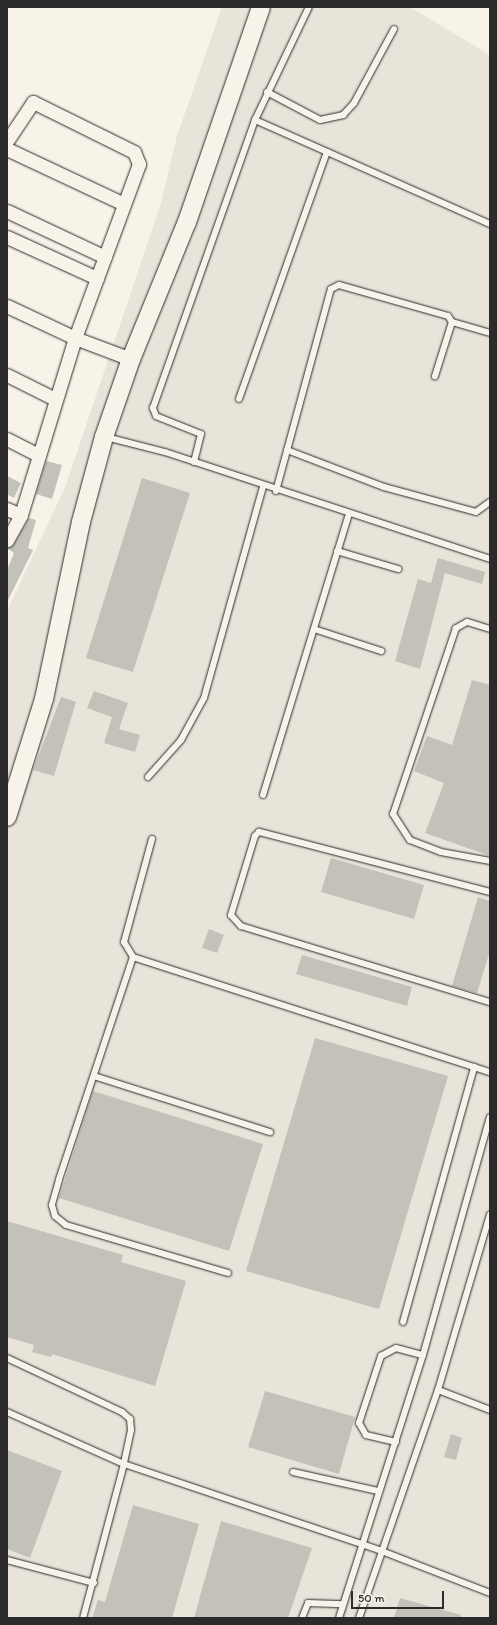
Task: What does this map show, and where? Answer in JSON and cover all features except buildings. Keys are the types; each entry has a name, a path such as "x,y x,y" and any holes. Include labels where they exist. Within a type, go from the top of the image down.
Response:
{"main road":[{"path":"7,817 44,699 81,522 104,436 131,359 187,222 262,7"}],"street":[{"path":"7,141 33,102 134,152 139,164 75,338 37,454 21,515 7,540"},
{"path":"7,149 124,204"},
{"path":"7,211 105,257"},
{"path":"7,237 97,278"},
{"path":"7,306 75,338 131,359"},
{"path":"7,375 55,399"},
{"path":"7,439 37,454"},
{"path":"7,509 21,515"}],"lane":[{"path":"194,462 201,434 156,416 153,408 255,120 267,92 309,7"},
{"path":"267,92 320,120 343,115 354,103 394,29"},
{"path":"255,120 490,224"},
{"path":"239,399 327,152"},
{"path":"276,490 331,289 339,285 448,316 452,322 490,333"},
{"path":"435,376 452,322"},
{"path":"104,436 194,462 349,514 490,558"},
{"path":"287,450 384,487 476,512 490,502"},
{"path":"148,777 181,740 204,698 263,486"},
{"path":"263,795 349,514"},
{"path":"337,551 398,569"},
{"path":"490,629 467,622 456,628 393,814 410,840 441,852 490,861"},
{"path":"314,629 381,651"},
{"path":"490,892 259,832 255,836 232,915 241,926 490,1002"},
{"path":"152,839 124,942 133,957 490,1072"},
{"path":"133,957 52,1205 55,1216 66,1225 228,1273"},
{"path":"403,1322 474,1067"},
{"path":"94,1076 270,1132"},
{"path":"339,1618 378,1491 396,1442 490,1117"},
{"path":"359,1618 380,1550 438,1390 490,1215"},
{"path":"396,1442 366,1435 359,1423 381,1356 396,1348 422,1355"},
{"path":"7,1358 122,1412 130,1419 131,1430 124,1464 94,1583 83,1618"},
{"path":"438,1390 490,1410"},
{"path":"7,1412 124,1464 380,1550 490,1593"},
{"path":"293,1472 378,1491"},
{"path":"7,1560 94,1583"},
{"path":"302,1618 308,1603 343,1604"}],"shaded area":[{"path":"222,7 410,7 490,55 490,1618 7,1618 7,611 66,485 161,203 177,136"}]}
